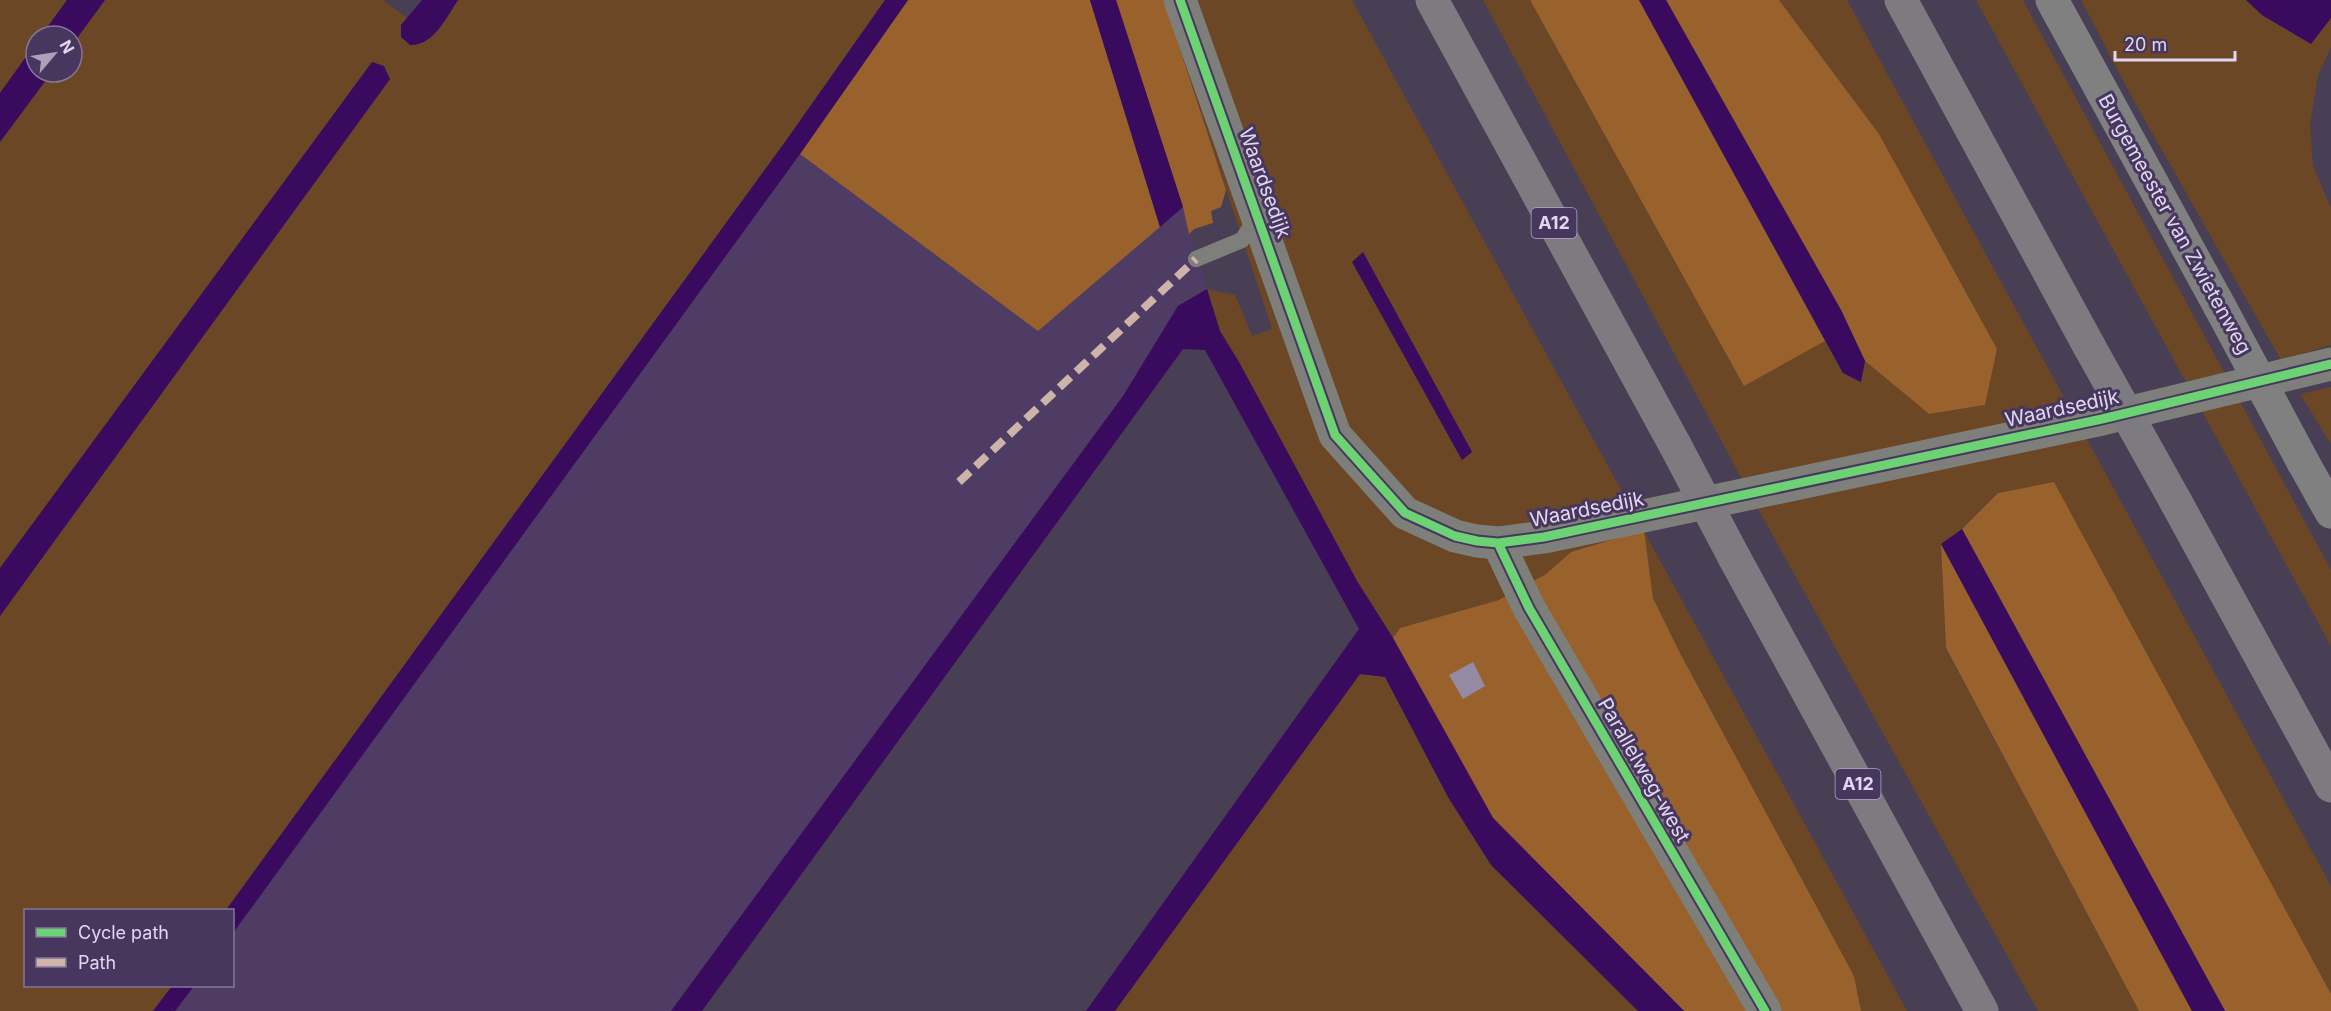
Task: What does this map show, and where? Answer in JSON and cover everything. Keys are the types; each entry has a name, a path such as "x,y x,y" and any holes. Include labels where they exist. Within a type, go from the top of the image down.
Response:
{"highway":[{"name":"A12","path":"1432,0 1982,1011"},
{"path":"1900,0 2331,786"}],"main road":[{"name":"Burgemeester van Zwietenweg","path":"2052,0 2331,513"}],"street":[{"name":"Waardsedijk","path":"1180,0 1335,435 1404,513 1455,536 1498,543 1544,537 2102,419 2331,364"},
{"name":"Parallelweg-west","path":"1498,543 1529,608 1765,1011"}],"lane":[{"path":"1197,259 1242,240 1257,217"}],"shaded area":[{"path":"0,0 67,0 50,24 24,24 24,60 0,93"},
{"path":"67,0 105,0 84,29 84,24 50,24"},
{"path":"105,0 383,0 407,18 401,25 410,45 426,41 432,36 458,0 885,0 785,142 227,909 24,909 24,987 171,987 153,1011 0,1011 0,616 390,79 383,66 372,63 0,568 0,142 43,84 84,84 84,29"},
{"path":"422,0 458,0 432,36 426,41 410,45 401,37 401,25"},
{"path":"885,0 908,0 800,154 234,932 234,909 227,909 785,142"},
{"path":"908,0 1090,0 1160,227 1038,331 800,154"},
{"path":"1090,0 1116,0 1183,207 1160,227"},
{"path":"1116,0 1164,0 1226,190 1221,207 1211,211 1213,223 1194,229 1189,234 1183,207"},
{"path":"1164,0 1352,0 1643,530 1571,552 1546,574 1499,600 1400,628 1393,638 1357,581 1220,331 1207,289 1235,295 1252,336 1272,329","holes":["1363,253 1472,452 1462,460 1353,262"]},
{"path":"1483,0 1530,0 1744,385 1825,341 1843,373 1860,382 1865,361 1929,414 1985,405 1997,349 1879,134 1779,0 1847,0 2331,886 2331,994 2054,482 1998,493 1962,529 1941,545 1946,649 2139,1011 2038,1011 1763,518"},
{"path":"1530,0 1639,0 1825,341 1744,386"},
{"path":"1639,0 1666,0 1841,310 1865,361 1861,382 1843,373"},
{"path":"1666,0 1779,0 1879,134 1997,349 1985,405 1929,414 1865,361 1841,310"},
{"path":"1976,0 2023,0 2331,570 2331,646"},
{"path":"2081,0 2246,0 2262,15 2311,43 2331,18 2331,47 2318,76 2310,124 2313,166 2331,208 2331,345 2281,360 2134,101"},
{"path":"2246,0 2331,0 2331,18 2311,44 2262,15"},
{"path":"24,60 24,84 43,84 0,142 0,93"},
{"path":"372,62 384,66 390,79 0,616 0,568"},
{"path":"800,154 1038,331 1183,207 1207,289 1178,306 1123,396 671,1011 175,1011 193,987 234,987 234,932"},
{"path":"1363,252 1472,452 1462,460 1352,262"},
{"path":"1207,289 1220,331 1357,581 1393,638 1493,818 1684,1011 1638,1011 1491,865 1448,797 1385,677 1360,674 1115,1011 1086,1011 1359,629 1205,350 1183,349 702,1011 671,1011 1123,396 1178,306"},
{"path":"2331,387 2331,444 2300,394"},
{"path":"2054,482 2331,994 2331,1011 2225,1011 1962,529 1998,493"},
{"path":"1962,529 2225,1011 2192,1011 1941,544"},
{"path":"1644,530 1653,598 1681,655 1854,976 1861,1011 1684,1011 1493,818 1393,638 1400,628 1499,600 1546,574 1571,552"},
{"path":"1644,532 1907,1011 1861,1011 1854,976 1681,655 1653,598"},
{"path":"1941,544 2192,1011 2139,1011 1946,648"},
{"path":"1360,674 1385,677 1448,797 1491,865 1638,1011 1115,1011"},
{"path":"171,987 193,987 175,1011 153,1011"}],"building":[{"path":"1473,662 1485,686 1463,699 1449,675"}],"marked path":[{"path":"959,482 1196,259"}],"cycle path":[{"path":"1180,0 1335,435 1405,513 1455,536 1498,543 1544,537 2102,419 2331,364"},
{"path":"1498,543 1529,608 1765,1011"}]}
